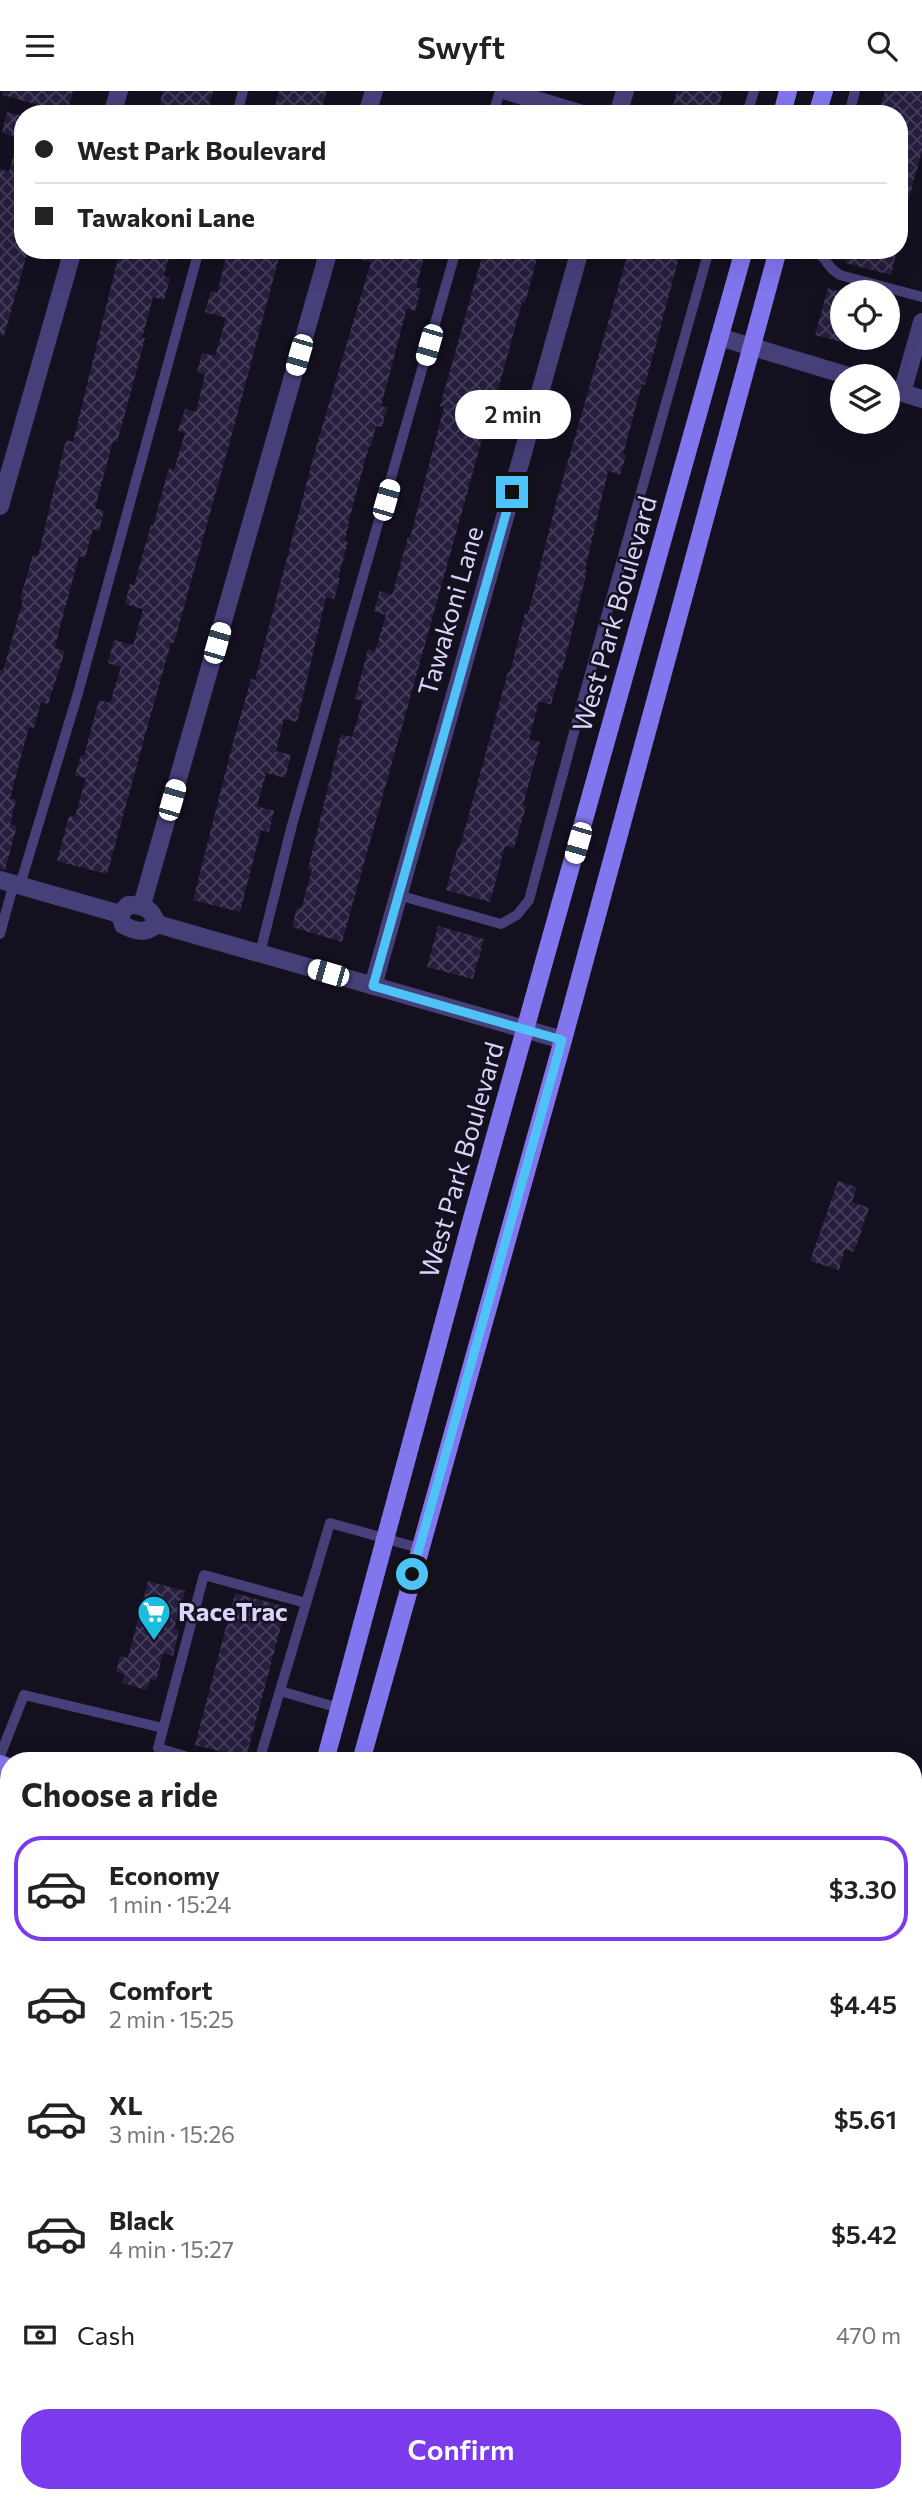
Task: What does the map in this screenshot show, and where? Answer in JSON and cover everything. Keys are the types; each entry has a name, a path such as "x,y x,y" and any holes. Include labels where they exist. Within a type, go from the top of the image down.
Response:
{"main road":[{"name":"West Park Boulevard","path":"327,1752 525,1029 741,259"},
{"path":"362,1752 562,1040 775,259"}],"street":[{"path":"506,91 553,105"},
{"path":"0,506 70,259"},
{"path":"142,905 326,259"},
{"name":"Tawakoni Lane","path":"373,986 577,259"},
{"path":"900,377 922,322"},
{"path":"719,337 830,370"},
{"path":"900,392 922,399"},
{"path":"11,883 120,914"},
{"path":"120,914 128,905 142,905 153,912 157,925"},
{"path":"120,914 124,925 135,932 148,931 157,925 562,1040"}],"lane":[{"path":"0,934 11,883 78,693 197,259"},
{"path":"260,954 292,824 453,259"},
{"path":"398,895 501,924 517,915 529,900 706,259"},
{"path":"824,259 840,275 922,297"},
{"path":"263,1752 330,1523 419,1548"},
{"path":"157,1752 204,1575 306,1603"},
{"path":"280,1691 339,1708"},
{"path":"2,1752 24,1695 163,1728"},
{"path":"158,1748 171,1752"}],"building":[{"path":"4,91 73,91 69,105 39,105 3,95"},
{"path":"163,91 213,91 209,105 159,105"},
{"path":"279,91 327,91 323,105 275,105"},
{"path":"677,91 723,91 719,105 673,105"},
{"path":"885,91 922,91 922,151 908,202 908,105 881,105"},
{"path":"7,112 14,114 14,136 2,133"},
{"path":"14,153 14,259 25,259 4,336 0,335 0,169 9,172"},
{"path":"118,259 169,259 164,276 170,278 164,300 153,297 133,384 117,442 113,441 95,508 104,511 99,531 93,529 85,558 79,556 55,648 65,651 48,704 41,702 34,728 29,727 10,798 16,800 10,824 17,826 5,870 0,869 0,670 3,671 33,555 38,556 66,440 73,442"},
{"path":"226,259 279,259 174,643 171,643 107,874 57,861 69,816 75,817 86,778 75,776 81,755 84,756 99,700 110,703 121,667 108,663 114,640 133,645 143,609 125,604 130,584 134,585 169,468 174,470 185,433 178,431 185,409 196,412 205,374 197,372 202,353 215,356 226,318 205,312 211,291 217,293"},
{"path":"360,259 424,259 416,287 421,289 415,311 407,308 381,406 387,408 382,427 376,426 369,446 349,520 345,541 348,542 340,578 334,599 326,597 297,722 284,719 276,751 291,755 285,778 266,773 257,806 274,811 269,832 261,830 240,912 193,900 234,739 251,679 255,680 315,451 371,262"},
{"path":"481,259 537,259 490,419 488,418 342,942 292,927 297,908 301,909 312,870 308,869 341,734 352,737 363,701 355,699 368,649 375,651 386,615 374,611 380,591 392,595 408,537 410,538 444,407 440,406"},
{"path":"626,259 679,259 645,385 642,384 623,454 626,455 620,475 608,471 562,671 551,705 539,701 529,739 540,742 523,805 526,806 514,848 505,846 490,902 446,890 525,614 528,614 557,499"},
{"path":"846,259 895,259 891,275 845,263"},
{"path":"828,288 830,289 830,339 815,335"},
{"path":"438,926 484,939 473,979 427,967"},
{"path":"838,1181 857,1187 852,1202 869,1208 854,1252 845,1249 839,1270 810,1261"},
{"name":"RaceTrac","path":"148,1581 185,1591 174,1629 179,1630 173,1656 163,1653 156,1681 150,1679 147,1690 122,1683 125,1674 116,1672 120,1656 128,1658"},
{"path":"235,1593 286,1607 248,1752 222,1752 195,1745"}],"place":[{"name":"RaceTrac","path":"154,1642"}],"route":[{"path":"412,1574 562,1040 373,986 512,492"}]}
